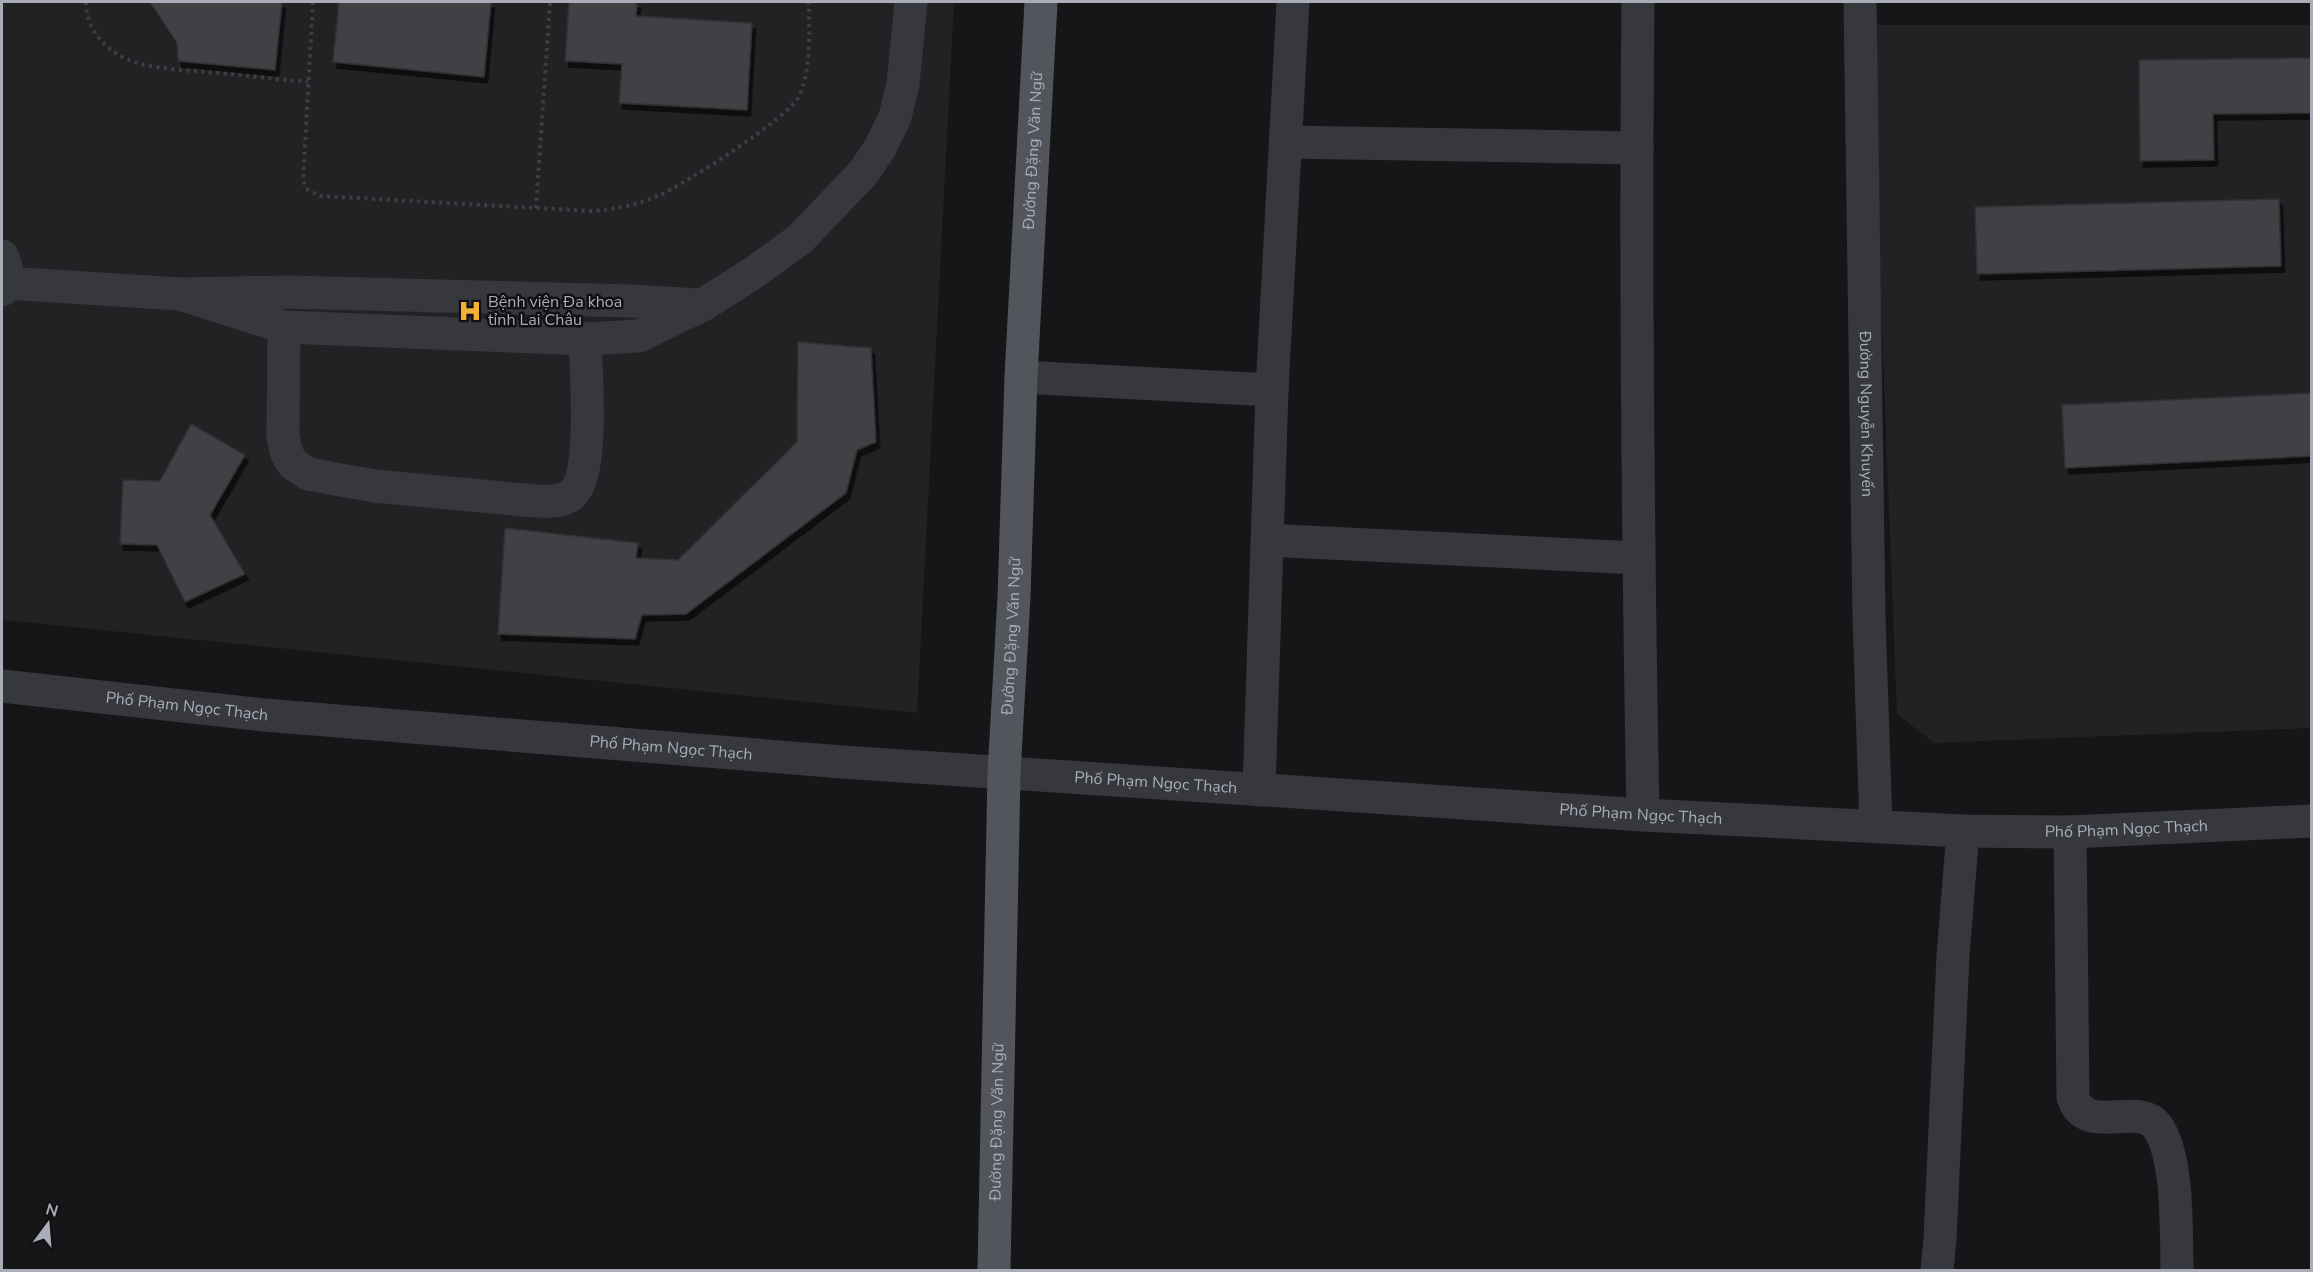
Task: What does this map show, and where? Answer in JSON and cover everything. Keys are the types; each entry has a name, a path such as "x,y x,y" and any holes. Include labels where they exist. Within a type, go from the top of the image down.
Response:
{"main road":[{"name":"Đường Đặng Văn Ngữ","path":"994,1270 1004,773 1014,597 1021,378 1041,2"}],"street":[{"path":"180,294 284,327 585,339 639,336 703,306 756,271 800,238 863,174 880,148 895,117 903,84 910,2"},
{"path":"1258,790 1272,390 1293,2"},
{"path":"1638,2 1638,558 1643,815"},
{"name":"Đường Nguyễn Khuyến","path":"1860,2 1869,617 1876,826"},
{"path":"1286,142 1637,148"},
{"path":"3,276 180,294 288,292 632,301 703,306"},
{"path":"284,327 283,436 286,452 293,464 308,474 375,486 535,501 560,500 573,494 582,480 587,431 585,339"},
{"path":"1021,378 1272,390"},
{"path":"1267,540 1638,558"},
{"name":"Phố Phạm Ngọc Thạch","path":"2,686 276,716 1004,773 1643,815 1963,831 2070,832 2312,821"},
{"path":"1936,1270 1940,1239 1953,956 1963,831"},
{"path":"2070,832 2073,1097 2076,1107 2082,1113 2092,1116 2143,1118 2152,1121 2158,1127 2169,1157 2174,1188 2178,1270"}],"path":[{"path":"86,2 86,15 93,33 108,47 133,61 166,68 308,82"},
{"path":"313,2 303,181 308,190 320,196 592,211 626,208 660,195 693,176 783,115 798,99 805,80 809,47 810,2"},
{"path":"536,207 550,2"}],"shaded area":[{"name":"Bệnh viện Đa khoa tỉnh Lai Châu","path":"2,2 954,2 917,713 2,620"},
{"path":"1870,25 2311,25 2311,728 1934,743 1897,714"}],"building":[{"path":"150,2 282,2 275,70 178,61 177,43"},
{"path":"339,2 491,2 484,77 333,62"},
{"path":"569,2 637,2 636,16 752,23 747,110 619,103 622,64 565,61"},
{"path":"2312,58 2312,113 2213,114 2214,160 2140,161 2139,60"},
{"path":"2279,199 2281,266 1977,274 1975,207"},
{"path":"798,342 871,348 876,442 857,450 846,493 686,614 642,615 635,639 498,634 505,528 638,543 636,558 678,560 797,442"},
{"path":"2312,393 2312,456 2065,468 2062,405"},
{"path":"191,424 245,455 210,515 245,574 185,602 157,545 120,544 123,480 160,481"}],"place":[{"name":"Bệnh viện Đa khoa tỉnh Lai Châu","path":"470,311"}]}
